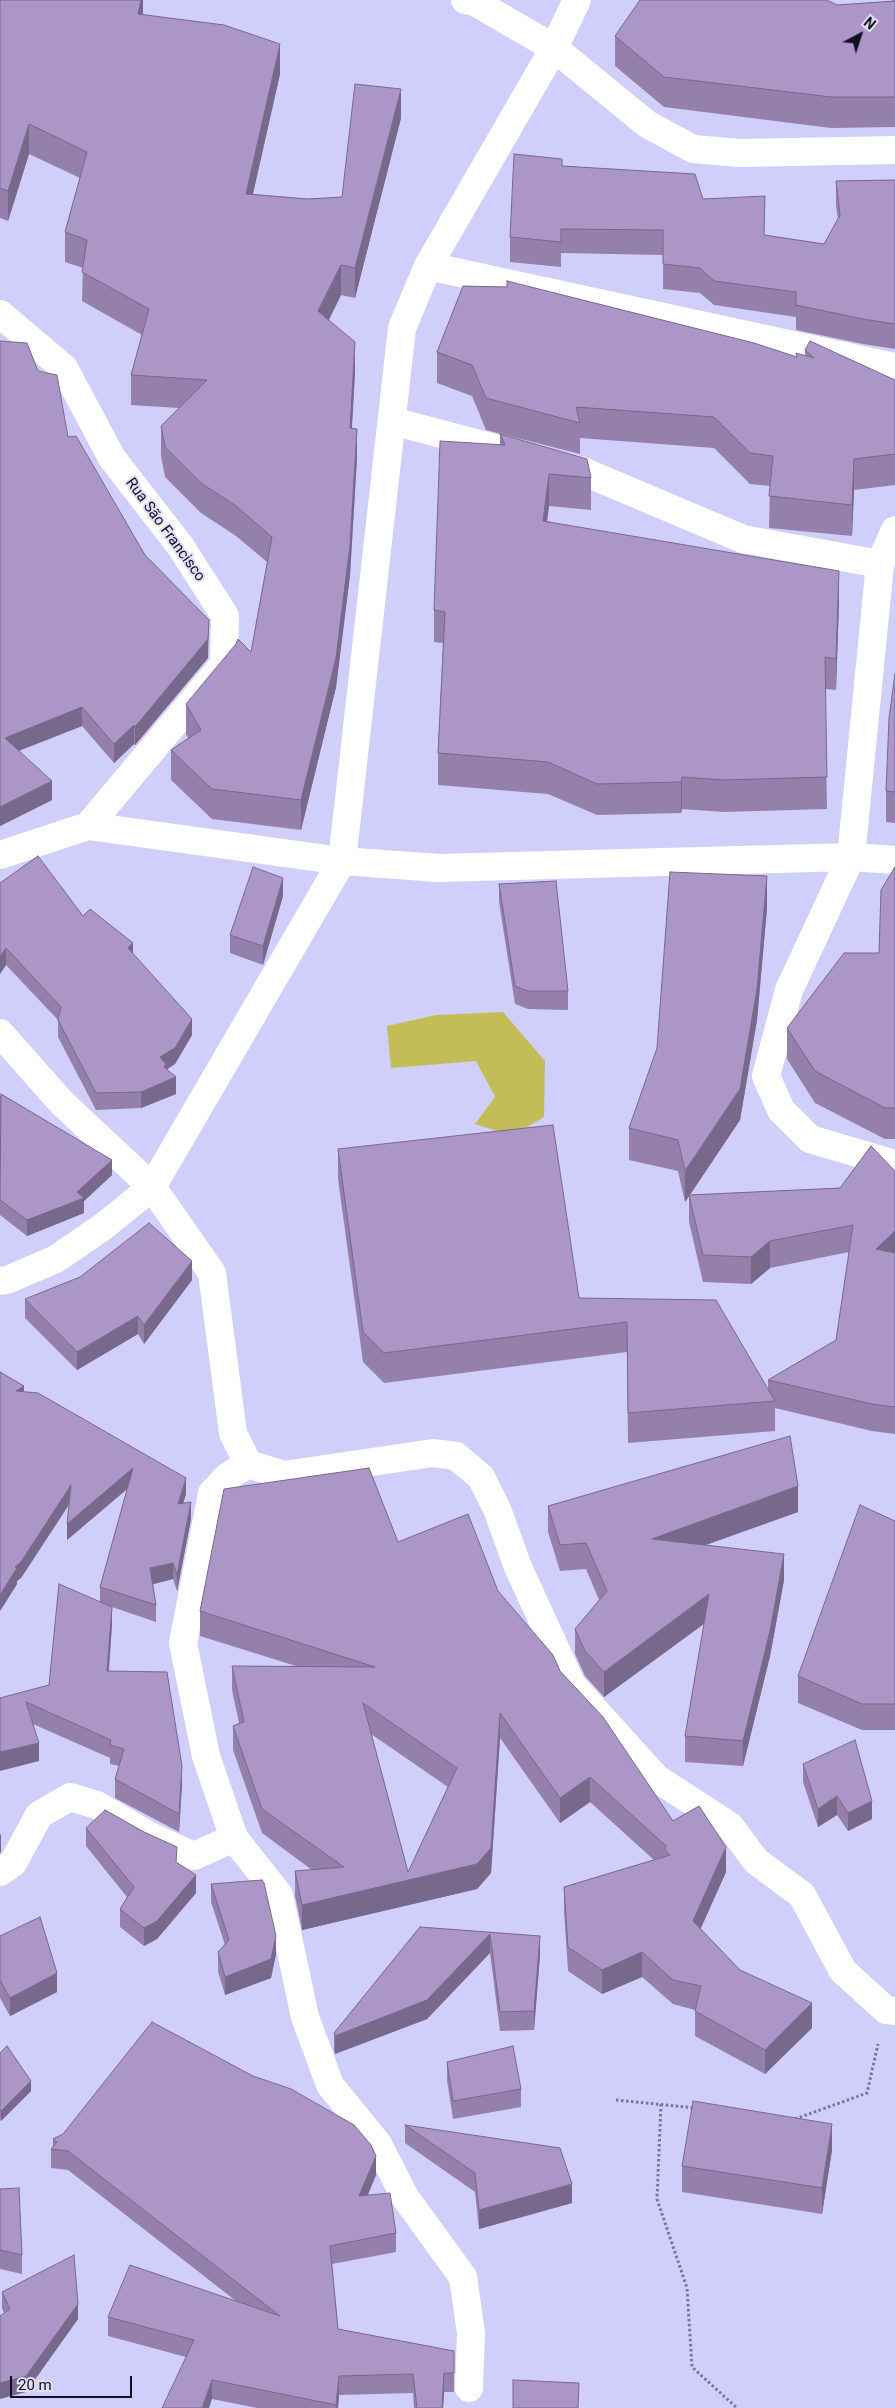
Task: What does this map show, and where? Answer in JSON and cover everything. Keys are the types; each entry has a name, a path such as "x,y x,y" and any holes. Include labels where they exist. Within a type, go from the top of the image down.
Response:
{"street":[{"path":"470,0 554,48 647,124 693,149 740,153 895,150"},
{"path":"2,1284 56,1259 104,1226 152,1187 342,862 402,328 428,266 554,48 577,0"},
{"path":"428,266 895,367"},
{"name":"Rua São Francisco","path":"0,314 64,368 112,458 181,547 225,616 224,664 88,826"},
{"path":"392,420 582,471 743,539 880,564"},
{"path":"895,530 880,564 851,857 789,990 766,1076 781,1110 810,1139 895,1164"},
{"path":"0,855 88,826 342,862 438,868 851,857 895,860"},
{"path":"0,1033 62,1103 152,1187 212,1273 233,1433 248,1464"},
{"path":"469,2388 472,2333 463,2277 405,2197 378,2144 330,2084 305,2017 279,1895 234,1838 206,1756 183,1643 212,1493 227,1476 248,1464 284,1475 433,1453 456,1456 480,1477 498,1510 518,1567 572,1685 656,1778 730,1826 756,1860 802,1895 844,1971 890,2010"},
{"path":"0,1872 13,1863 39,1815 70,1797 97,1805 152,1837 194,1856 234,1838"}],"path":[{"path":"785,2118 794,2120 867,2093 890,2010"},
{"path":"616,2100 699,2109"},
{"path":"661,2104 657,2199 687,2288 692,2367 737,2408"}],"shaded area":[{"path":"503,1012 545,1061 544,1117 512,1136 475,1124 495,1097 476,1061 391,1068 387,1026 436,1015"}],"building":[{"path":"0,0 141,0 138,14 224,25 280,44 246,194 308,199 342,197 355,84 401,89 355,268 341,265 318,311 355,342 350,428 357,429 350,545 336,658 301,800 212,789 171,750 201,730 186,704 236,644 238,639 251,652 272,537 236,506 201,483 165,447 161,426 207,380 131,375 149,309 82,272 87,240 65,232 87,152 29,124 8,191 0,188"},
{"path":"640,0 827,0 837,5 895,1 895,97 831,97 664,77 615,36"},
{"path":"514,154 562,159 562,166 695,174 703,199 765,196 764,235 824,244 840,215 836,181 895,180 895,324 796,305 796,292 714,281 700,268 663,264 663,230 561,229 561,242 510,237"},
{"path":"507,281 754,343 797,357 796,353 814,358 805,350 810,341 895,380 895,454 854,459 852,505 769,496 773,456 750,453 714,417 576,407 580,423 486,398 472,365 437,352 463,286 507,287"},
{"path":"0,341 27,343 38,371 57,375 68,437 76,436 145,555 209,620 208,639 135,727 134,725 114,744 82,707 5,738 52,781 0,807"},
{"path":"500,434 587,459 591,478 549,474 543,521 839,571 836,659 825,657 827,777 724,780 682,777 681,782 597,784 548,762 438,753 445,612 434,610 440,441 505,445"},
{"path":"895,674 895,792 886,791 889,718"},
{"path":"38,856 83,916 90,909 133,943 128,948 192,1019 175,1048 160,1057 166,1064 164,1067 176,1077 141,1092 96,1093 58,1020 61,1007 6,948 0,957 0,883"},
{"path":"253,867 283,878 263,946 230,935"},
{"path":"895,867 895,1108 885,1108 815,1071 787,1028 844,953 879,953 881,890"},
{"path":"670,872 767,876 757,989 740,1089 685,1171 678,1140 629,1128 657,1048"},
{"path":"556,881 568,991 528,991 515,986 499,884"},
{"path":"1,1094 112,1160 77,1192 84,1198 27,1220 0,1200"},
{"path":"553,1125 579,1298 716,1300 775,1401 628,1413 627,1322 384,1353 363,1332 338,1149"},
{"path":"871,1146 895,1171 895,1231 876,1249 895,1253 895,1407 872,1404 768,1380 836,1340 853,1225 770,1241 751,1257 703,1255 689,1195 840,1188"},
{"path":"149,1223 192,1261 144,1325 138,1316 77,1352 25,1299 80,1277"},
{"path":"0,1372 24,1386 16,1391 38,1393 186,1478 178,1504 191,1502 177,1575 173,1563 150,1568 156,1605 100,1587 133,1468 67,1524 71,1485 21,1562 15,1567 17,1568 0,1595"},
{"path":"790,1436 798,1486 652,1539 784,1554 770,1631 743,1741 685,1736 709,1594 604,1672 585,1651 575,1629 607,1591 586,1543 560,1545 548,1506"},
{"path":"369,1468 398,1542 468,1514 498,1591 553,1655 560,1671 603,1717 673,1821 699,1806 726,1847 693,1921 740,1970 812,2003 765,2050 695,2011 701,1986 673,1980 642,1952 602,1970 568,1947 564,1887 670,1855 665,1850 666,1846 590,1777 560,1798 500,1713 491,1848 477,1864 302,1905 295,1871 344,1867 262,1809 233,1726 244,1722 232,1666 375,1667 200,1611 224,1489","holes":["363,1703 457,1768 408,1872"]},
{"path":"860,1505 895,1521 895,1704 862,1704 798,1676"},
{"path":"59,1584 112,1607 107,1671 167,1672 182,1766 179,1814 115,1779 124,1749 110,1745 111,1740 26,1702 39,1743 0,1752 0,1698 49,1685"},
{"path":"855,1740 872,1801 848,1813 837,1796 818,1809 803,1764"},
{"path":"105,1810 144,1832 177,1847 176,1862 196,1875 157,1921 144,1928 120,1909 134,1887 86,1828"},
{"path":"262,1880 276,1936 271,1959 225,1977 218,1952 229,1940 211,1884"},
{"path":"40,1917 57,1973 10,1998 0,1980 0,1936"},
{"path":"420,1927 540,1936 534,2011 500,2012 490,1934 427,2000 335,2036 334,2033"},
{"path":"152,2022 253,2076 291,2089 354,2125 371,2145 376,2156 359,2196 390,2193 396,2233 330,2246 338,2329 454,2351 454,2373 444,2373 442,2408 417,2408 413,2374 339,2376 336,2405 212,2380 202,2408 162,2408 194,2340 108,2317 130,2265 280,2316 68,2151 51,2149 57,2142 53,2139 63,2134"},
{"path":"7,2046 31,2081 1,2111 0,2053"},
{"path":"513,2046 521,2089 453,2101 447,2062"},
{"path":"693,2101 832,2124 822,2188 682,2166"},
{"path":"405,2125 560,2148 572,2184 479,2210 475,2173"},
{"path":"19,2188 22,2255 0,2250 0,2189"},
{"path":"74,2255 78,2304 26,2376 0,2383 0,2316 10,2309 2,2292"},
{"path":"513,2380 579,2383 578,2408 513,2408"}]}
